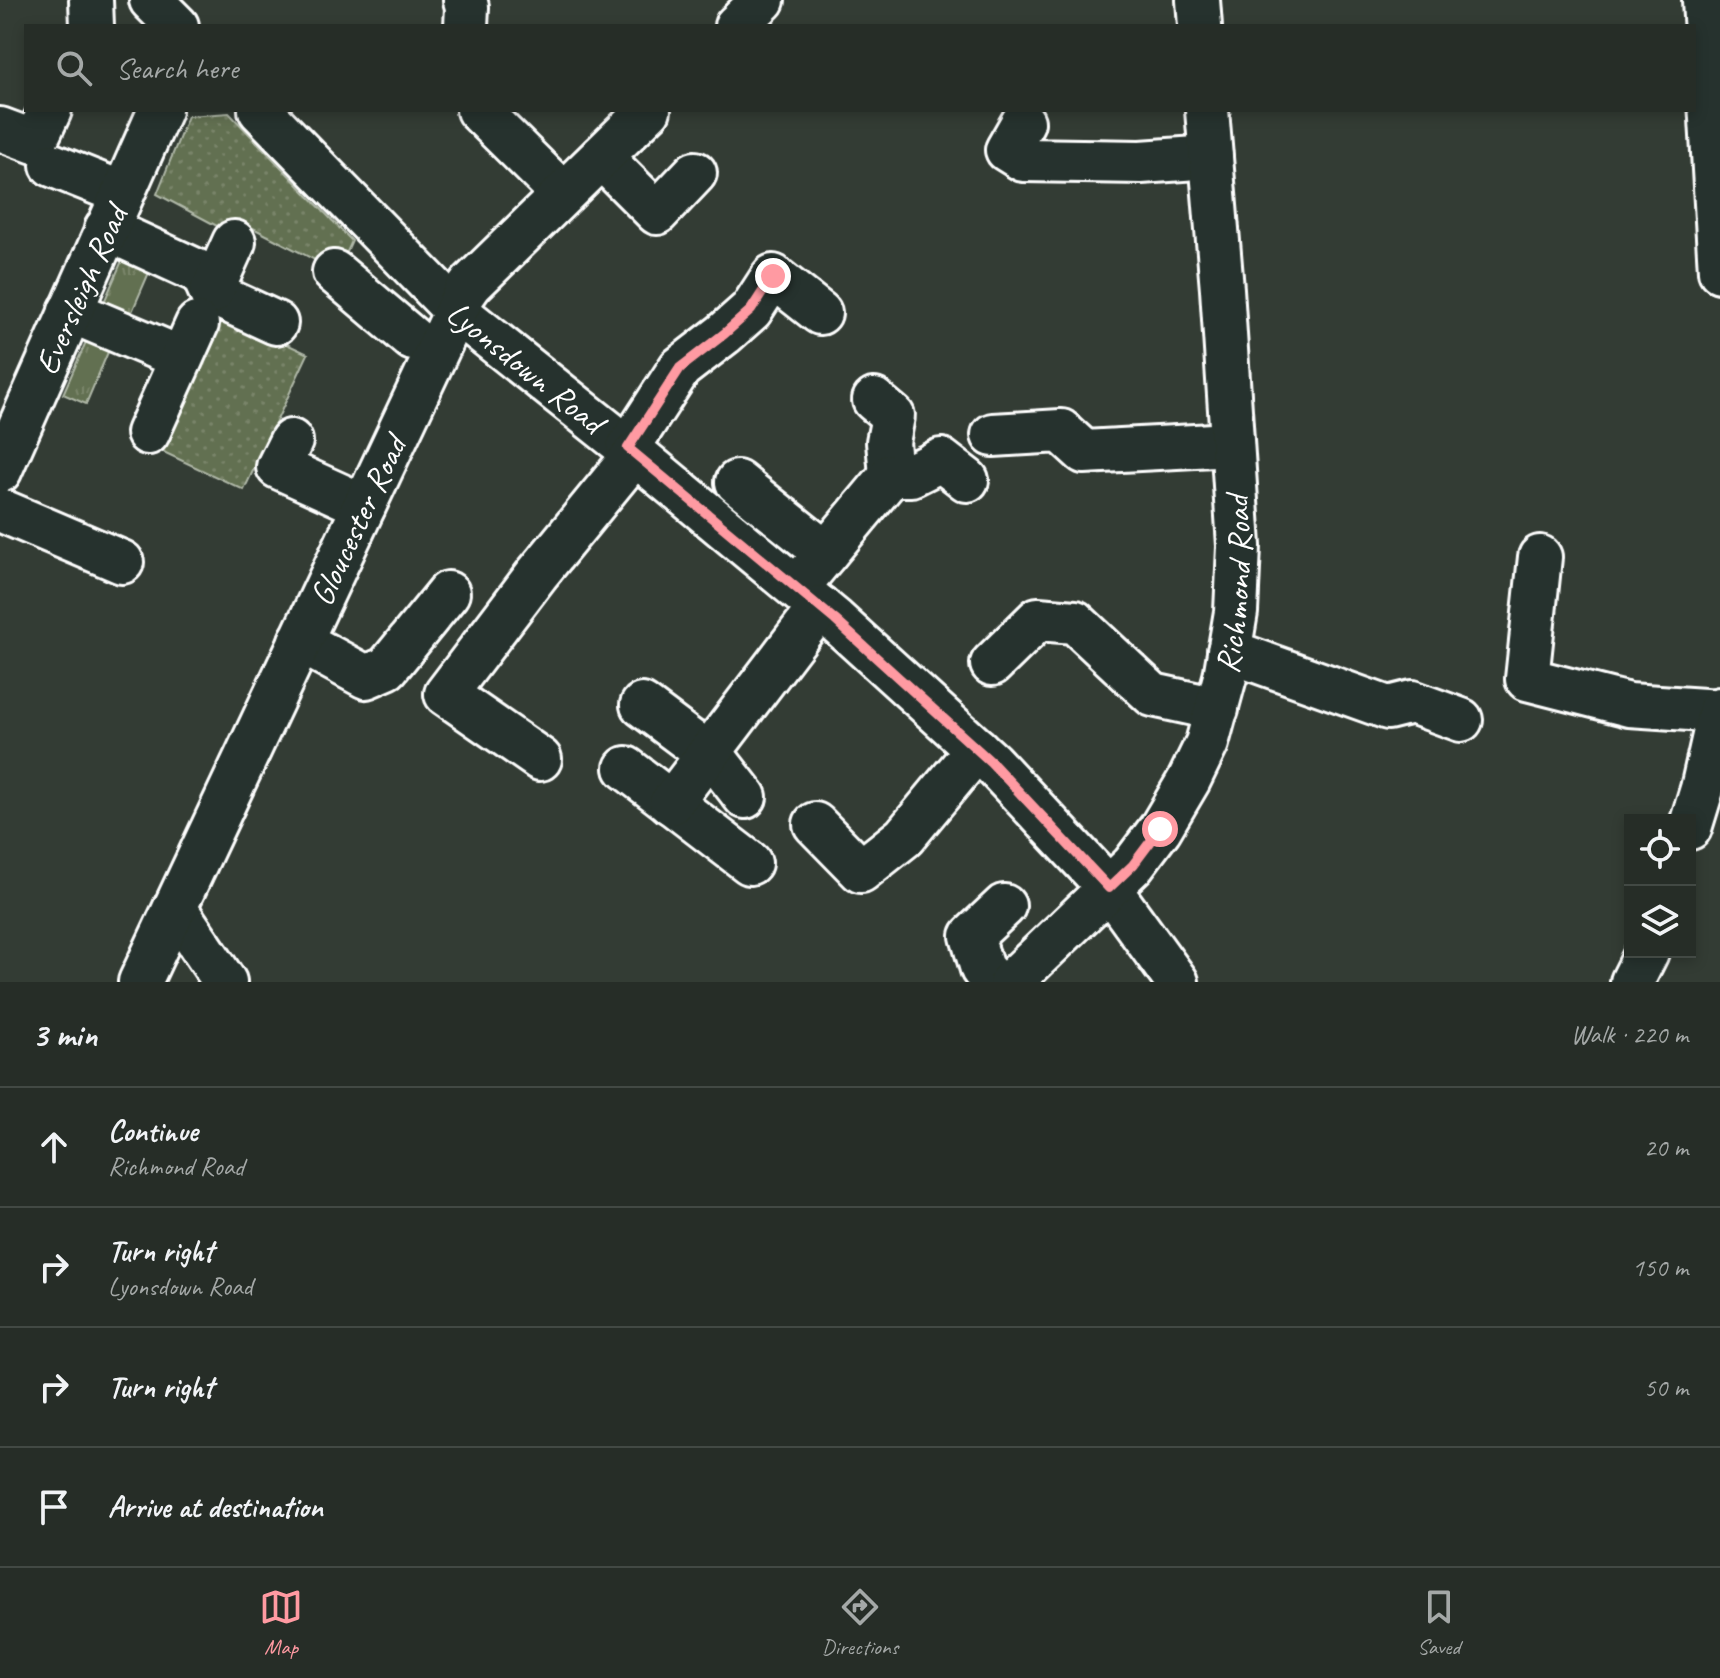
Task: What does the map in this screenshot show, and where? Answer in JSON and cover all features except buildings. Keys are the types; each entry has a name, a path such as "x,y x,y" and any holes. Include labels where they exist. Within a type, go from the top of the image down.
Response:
{"street":[{"path":"91,0 92,24"},
{"path":"151,0 175,24"},
{"path":"465,0 466,24"},
{"path":"738,24 763,0"},
{"path":"1198,0 1200,24"},
{"path":"1709,3 1720,271"},
{"path":"0,129 35,142 49,112"},
{"name":"Eversleigh Road","path":"0,471 159,112"},
{"name":"Lyonsdown Road","path":"262,112 456,311 808,598 991,762 1109,888 1177,982"},
{"path":"480,112 562,193"},
{"name":"Gloucester Road","path":"140,982 471,284 647,112"},
{"name":"Richmond Road","path":"1011,982 1133,865 1160,829 1189,780 1207,743 1217,709 1236,612 1239,546 1207,112"},
{"path":"1023,122 1007,150 1023,160 1141,162 1211,157"},
{"path":"601,157 657,213 695,173"},
{"path":"52,165 202,273 196,325"},
{"path":"148,433 234,242"},
{"path":"395,249 349,284 413,339"},
{"path":"540,759 446,694 552,584 680,368 751,310 773,276 820,313"},
{"path":"70,311 196,325 276,323"},
{"path":"671,803 709,755 808,598 826,553 891,475 888,442 895,403"},
{"path":"993,435 1061,431 1084,452 1232,444"},
{"path":"291,441 278,467 364,506"},
{"path":"891,475 911,475 941,460 967,480"},
{"path":"737,482 826,553"},
{"path":"0,510 122,562"},
{"path":"1540,557 1527,679 1629,705 1720,710 1711,791 1696,817"},
{"path":"300,641 366,677 387,668 448,593"},
{"path":"992,664 1038,619 1075,622 1153,695 1217,709"},
{"path":"1229,651 1388,708 1412,702 1461,720"},
{"path":"642,705 717,761 745,797"},
{"path":"815,824 861,871 904,837 977,749"},
{"path":"626,768 750,863"},
{"path":"994,982 982,969 972,936 1004,906"},
{"path":"175,908 225,982"},
{"path":"1632,982 1644,958"}],"green space":[{"path":"229,113 352,241 338,272 253,228 247,242 157,194 188,116"},
{"path":"127,249 154,261 125,328 98,316"},
{"path":"218,312 308,354 244,490 155,448"},
{"path":"92,328 114,338 86,404 63,394"}],"route":[{"path":"773,276 751,310 680,368 628,448 835,620 991,762 1109,888 1133,865 1160,829"}]}
